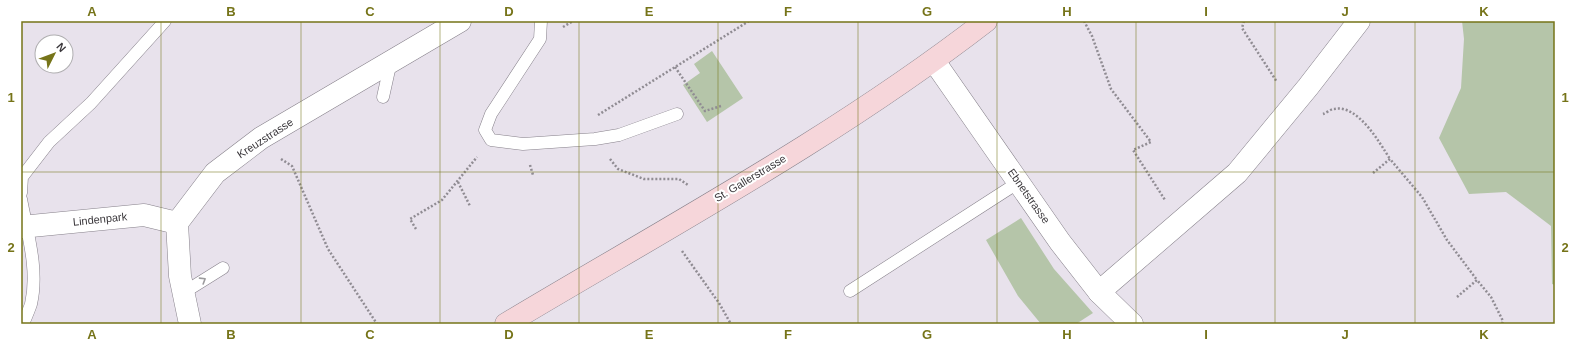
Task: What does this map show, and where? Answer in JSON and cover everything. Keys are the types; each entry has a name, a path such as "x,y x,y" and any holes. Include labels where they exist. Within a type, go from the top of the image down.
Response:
{"street":[{"name":"Kreuzstrasse","path":"177,223 214,173 244,150 261,138 460,21"},
{"name":"St. Gallerstrasse","path":"506,324 848,119 934,61 986,21"},
{"path":"1099,292 1237,173 1293,106 1359,21"},
{"name":"Ebnetstrasse","path":"934,61 1060,242 1099,292 1132,324"},
{"name":"Lindenpark","path":"23,227 144,215 177,223"},
{"path":"177,223 183,293 190,324"}],"lane":[{"path":"21,193 22,177 50,142 91,103 165,21"},
{"path":"541,21 540,39 491,114 485,130 491,140 523,144 596,140 618,135 677,114"},
{"path":"383,97 391,61"},
{"path":"850,291 1019,182"},
{"path":"21,199 23,227 29,240 34,277 31,304 23,324"},
{"path":"183,293 223,268"}],"path":[{"path":"567,24 573,21"},
{"path":"692,187 679,179 644,180 618,169 587,126 600,113 634,94 749,21"},
{"path":"1084,21 1092,36 1111,89 1151,142 1132,150 1180,222"},
{"path":"1244,21 1242,28 1293,106"},
{"path":"675,67 705,111 721,106"},
{"path":"1319,116 1334,108 1351,111 1367,126 1390,158 1422,197 1447,240 1476,280 1491,297 1503,321 1502,324"},
{"path":"416,229 410,219 442,200 491,140"},
{"path":"280,158 292,166 328,249 377,324"},
{"path":"1373,173 1390,158"},
{"path":"458,182 470,206"},
{"path":"678,246 719,303 731,324"},
{"path":"1457,297 1476,280"}],"green space":[{"path":"1462,21 1555,21 1555,285 1552,284 1551,226 1506,192 1469,194 1439,138 1461,88 1464,39"},
{"path":"712,51 743,98 707,122 683,85 700,73 694,64"},
{"path":"1021,218 1054,269 1093,313 1076,324 1041,324 1018,296 986,240"}]}
